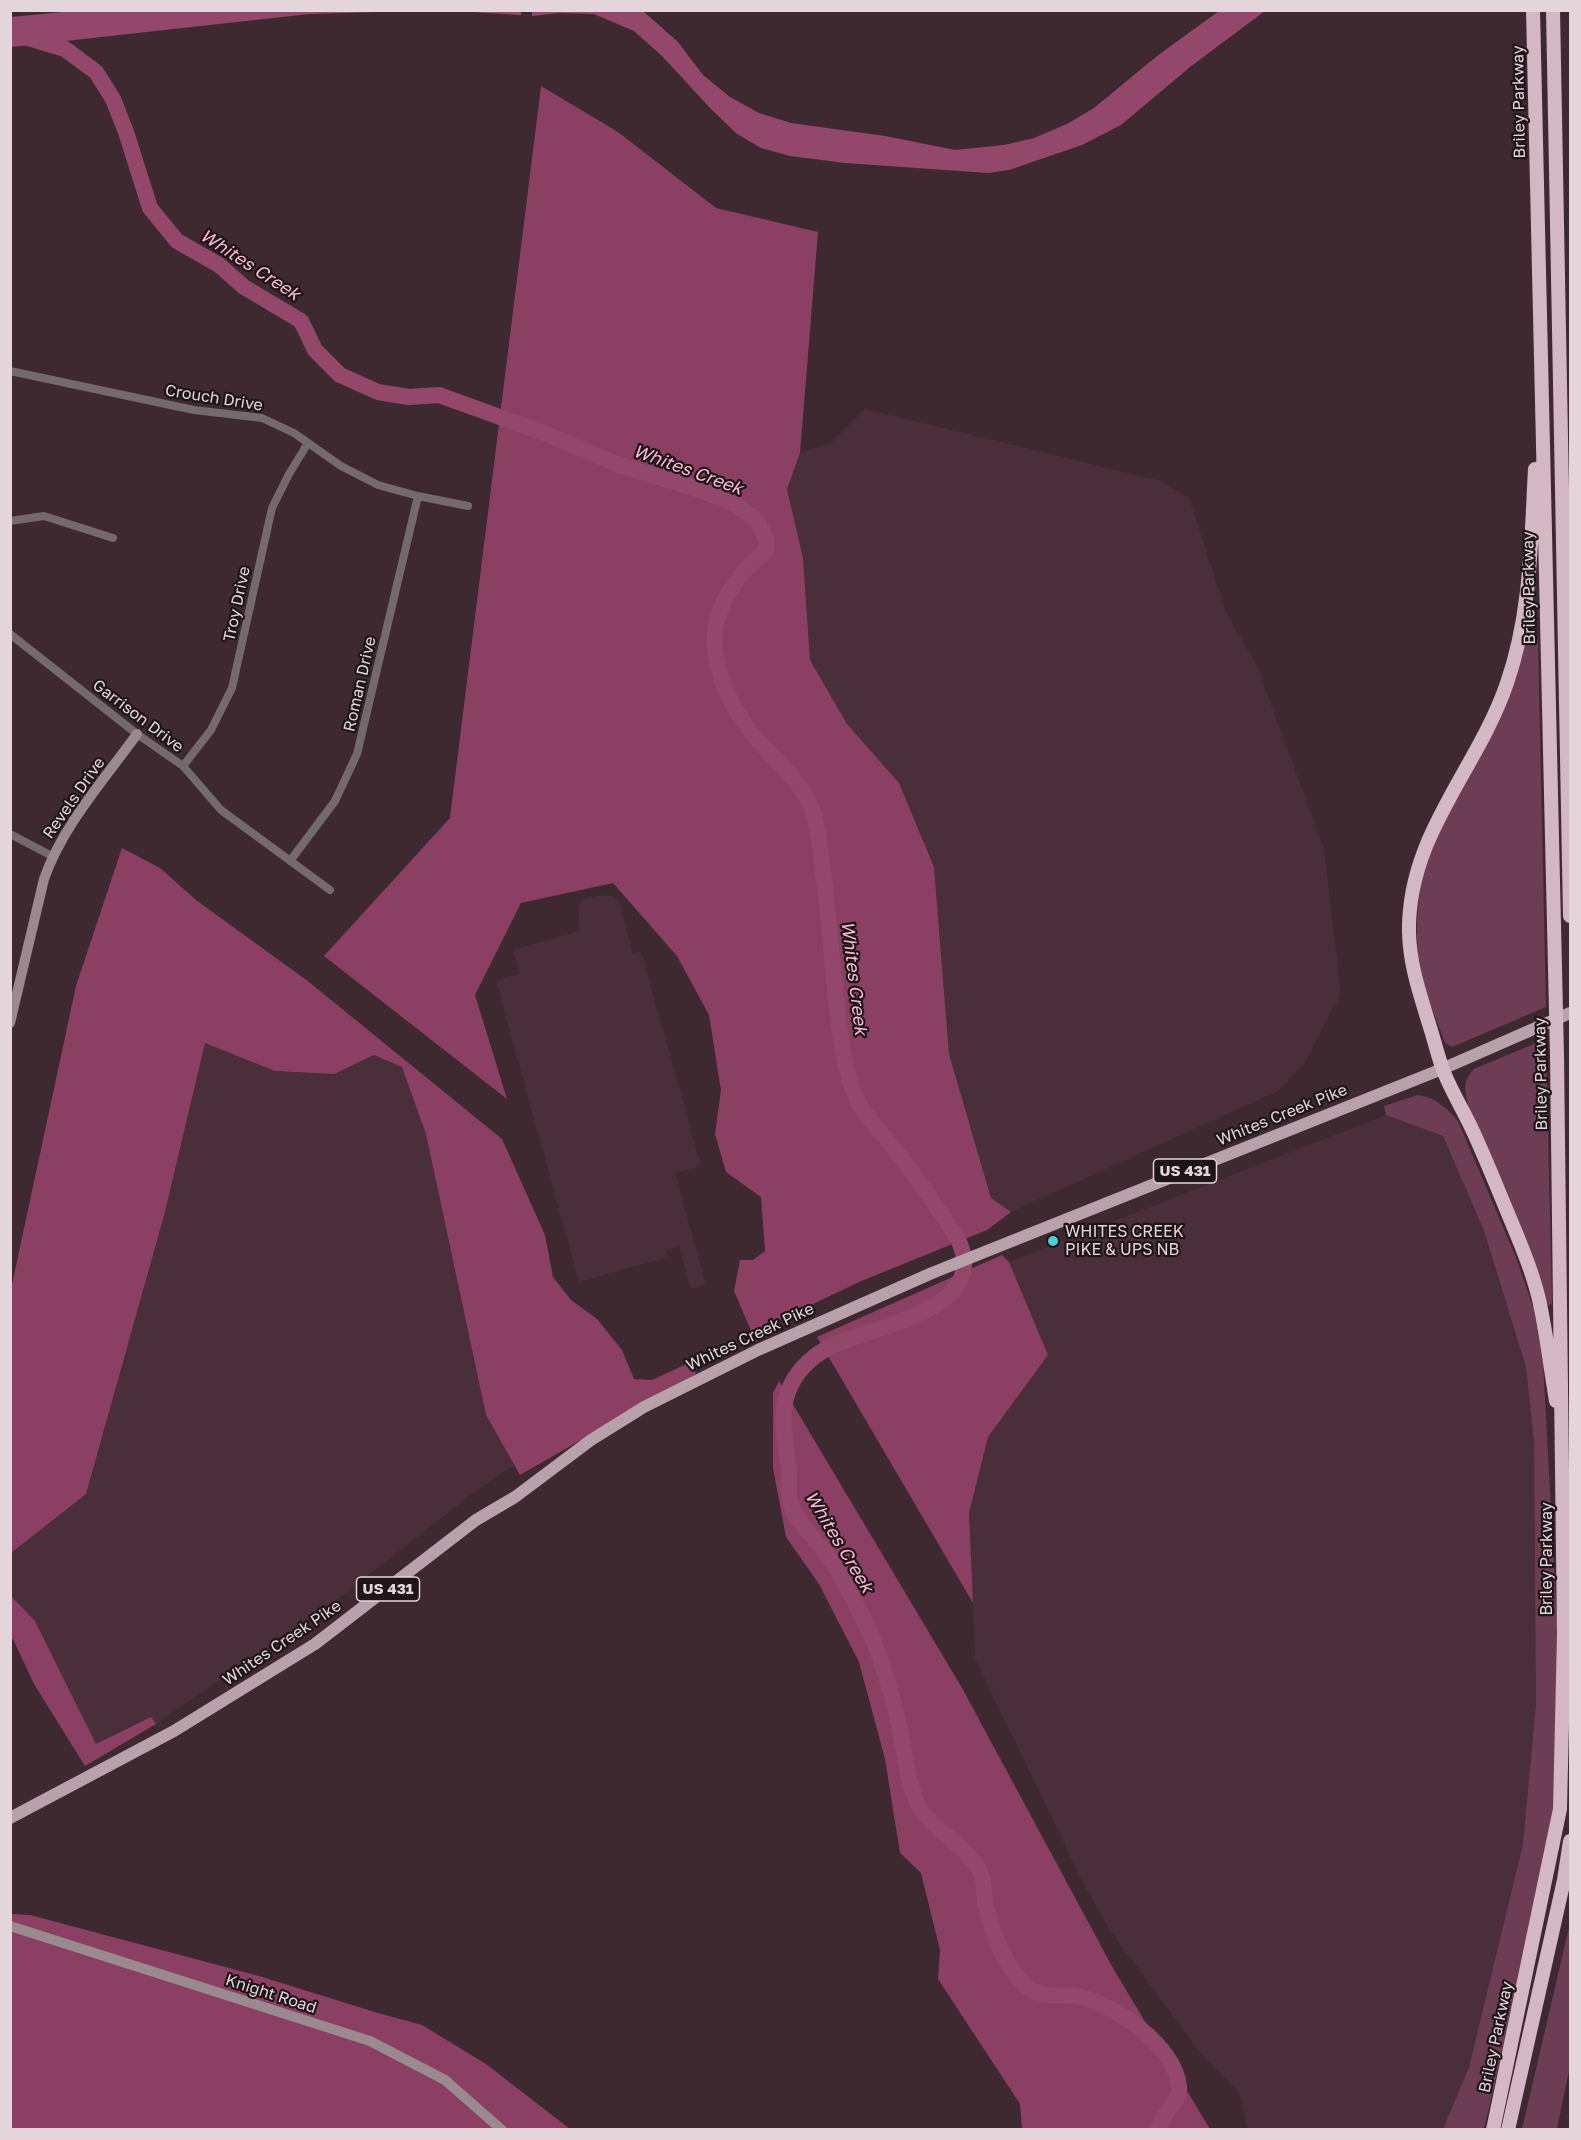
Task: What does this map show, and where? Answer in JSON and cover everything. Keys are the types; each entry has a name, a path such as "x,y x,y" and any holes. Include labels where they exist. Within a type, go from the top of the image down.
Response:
{"highway":[{"name":"Briley Parkway","path":"1493,2130 1560,1809 1564,1635 1556,984 1533,10"},
{"path":"1553,10 1570,916"},
{"path":"1540,371 1528,586 1523,625 1507,684 1494,714 1428,837 1418,865 1409,932 1416,986 1442,1069 1471,1127 1533,1280 1541,1308 1563,1451"},
{"path":"1563,526 1570,580"},
{"name":"Briley Parkway","path":"1508,2130 1564,1880 1570,1841"}],"main road":[{"name":"Whites Creek Pike","path":"10,1818 174,1731 315,1644 476,1520 515,1497 591,1440 644,1407 752,1352 932,1273 1442,1069 1570,1013"}],"street":[{"name":"Crouch Drive","path":"10,370 194,410 262,418 294,433 341,466 378,485 468,506"},
{"name":"Troy Drive","path":"183,766 211,730 232,688 272,508 308,443"},
{"name":"Roman Drive","path":"290,861 335,801 357,754 418,496"},
{"path":"10,521 44,516 113,538"},
{"name":"Garrison Drive","path":"10,634 137,734 183,766 221,810 330,890"},
{"name":"Revels Drive","path":"10,1023 52,855 65,833 137,734"},
{"path":"10,834 52,855"},
{"name":"Knight Road","path":"10,1926 370,2041 445,2080 502,2130"}],"shaded area":[{"path":"73,11 415,11 309,14 11,47 11,17"},
{"path":"456,11 521,11 521,15"},
{"path":"532,11 643,11 678,42 703,75 730,97 759,113 791,123 885,136 955,150 1004,145 1034,138 1067,124 1094,108 1157,56 1219,11 1265,11 1190,67 1121,125 1082,145 1009,170 988,173 845,163 790,156 761,148 737,134 662,56 634,31 594,14 559,13 532,16"},
{"path":"541,86 618,132 716,208 818,232 800,453 787,489 803,558 810,660 847,724 899,783 934,867 949,1054 991,1198 1011,1212 987,1230 859,1282 752,1333 734,1291 740,1260 753,1260 765,1251 761,1197 726,1172 715,1134 721,1090 709,1015 677,956 613,883 521,903 475,995 507,1099 324,956 450,818"},
{"path":"865,409 1161,481 1189,498 1225,609 1258,669 1324,849 1341,994 1304,1064 1278,1091 1011,1212 991,1198 949,1054 934,867 899,783 847,724 810,660 803,558 787,489 800,453 831,443"},
{"path":"1525,639 1538,639 1546,1007 1452,1047 1445,1043 1426,992 1418,955 1417,924 1422,879 1425,864"},
{"path":"122,848 160,868 196,900 309,982 502,1139 545,1235 553,1277 571,1300 597,1319 622,1350 634,1379 652,1380 691,1362 696,1374 520,1475 486,1415 426,1134 402,1067 374,1055 334,1074 275,1071 205,1043 165,1212 86,1494 11,1553 11,1289 76,986"},
{"path":"613,896 619,902 633,953 641,951 701,1166 675,1173 706,1285 691,1289 679,1246 666,1250 668,1257 579,1282 496,981 519,974 513,950 580,931 578,907 582,901 586,898"},
{"path":"1546,1039 1552,1304 1546,1306 1470,1110 1465,1088 1467,1079 1474,1069"},
{"path":"205,1042 275,1071 334,1074 375,1055 402,1067 426,1134 486,1415 514,1465 468,1497 338,1599 156,1724 150,1717 96,1744 35,1621 11,1596 11,1553 86,1493 165,1212"},
{"path":"1418,1095 1440,1104 1458,1121 1517,1260 1534,1310 1543,1362 1557,1621 1557,1751 1553,1807 1539,1893 1484,2129 1443,2129 1469,2067 1523,1844 1536,1704 1534,1442 1526,1367 1484,1231 1443,1136 1386,1115 1384,1106"},
{"path":"1386,1115 1443,1136 1484,1231 1526,1367 1534,1442 1536,1704 1523,1844 1469,2067 1443,2129 1247,2129 1240,2094 1201,2054 1112,1933 1083,1883 975,1658 969,1513 988,1437 1048,1355 1009,1262"},
{"path":"1002,1255 1009,1262 1048,1355 988,1437 969,1513 973,1603 817,1337"},
{"path":"779,1381 962,1688 1114,1970 1210,2129 1022,2129 1020,2104 938,1979 940,1950 921,1873 900,1853 885,1759 859,1662 819,1584 786,1537 773,1468 773,1393"},
{"path":"11,1596 35,1621 96,1744 151,1717 156,1724 85,1766 34,1684 13,1639 11,1640"},
{"path":"11,1914 30,1915 259,1976 422,2025 486,2064 570,2129 11,2130"},
{"path":"1570,1923 1570,2066 1557,2129 1522,2129"}],"waterway":[{"name":"Whites Creek","path":"10,38 25,37 65,49 96,72 113,99 150,208 177,241 219,265 244,287 301,321 315,350 340,375 378,392 409,397 439,395 544,433 619,465 691,487 733,503 757,520 766,539 766,551 735,582 721,608 715,636 715,651 720,674 741,719 797,783 814,815 821,850 840,1032 846,1068 853,1091 864,1112 908,1166 953,1231 960,1244 964,1267 957,1285 942,1300 922,1313 832,1346 814,1357 798,1373 787,1395 783,1417 790,1501 800,1522 834,1565 865,1623 879,1655 890,1691 910,1781 917,1802 927,1818 962,1848 976,1865 982,1877 990,1923 1008,1963 1021,1981 1034,1991 1046,1995 1075,1996 1107,2007 1140,2028 1155,2042 1167,2056 1179,2087 1177,2098 1158,2130"}],"place":[{"name":"WHITES CREEK PIKE & UPS NB","path":"1053,1241"}]}
